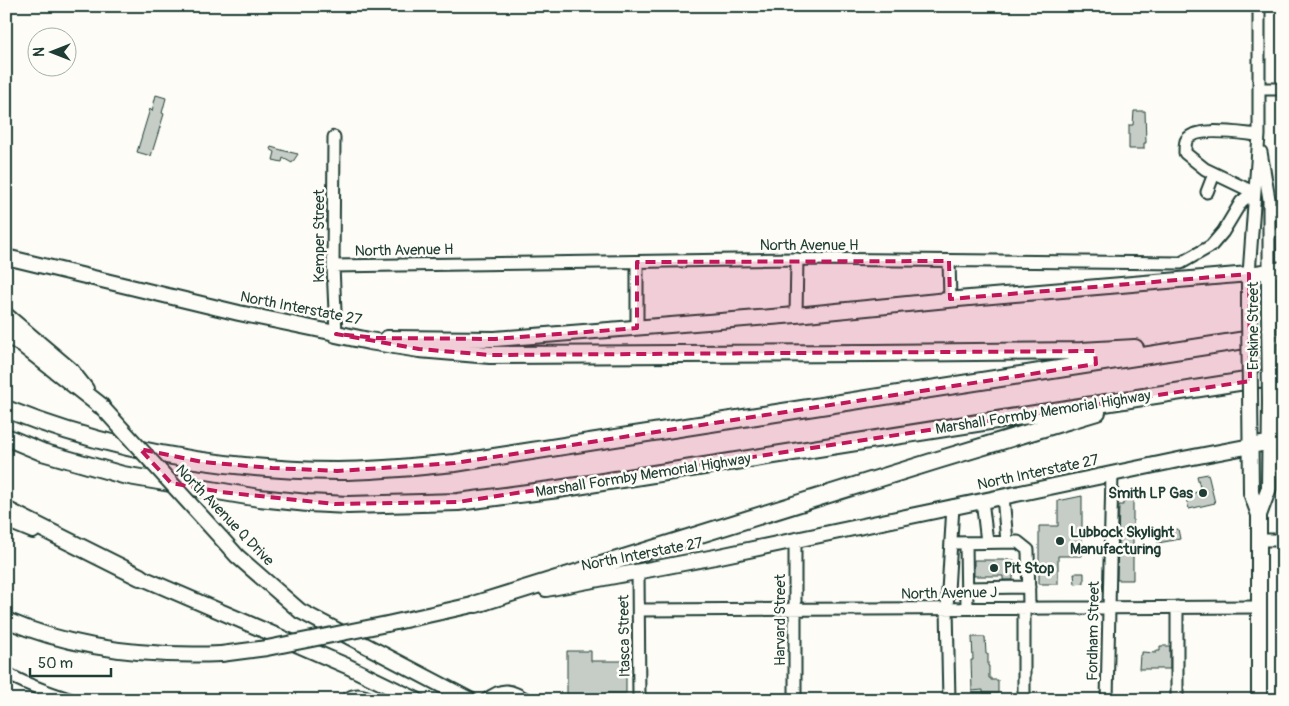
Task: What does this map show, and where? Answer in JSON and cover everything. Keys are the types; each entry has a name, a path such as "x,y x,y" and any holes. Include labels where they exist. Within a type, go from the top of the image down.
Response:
{"highway":[{"path":"6,334 22,344 101,406"},
{"path":"336,334 419,349 462,354 529,355 1082,351 1227,343"},
{"path":"6,409 58,428 165,455 202,462 272,468 387,469 455,463 1283,334"},
{"name":"Marshall Formby Memorial Highway","path":"6,437 42,452 124,475 221,492 308,503 348,505 458,502 558,489 1283,375"},
{"path":"476,604 1147,396"},
{"path":"6,510 140,577"}],"main road":[{"name":"North Interstate 27","path":"6,257 336,334 377,338 495,339 796,315 1276,270"},
{"name":"Erskine Street","path":"1258,515 1269,488 1277,441 1270,402 1270,311 1276,270"},
{"name":"Erskine Street","path":"1249,274 1251,493 1258,515 1259,700"},
{"name":"North Avenue Q Drive","path":"6,315 71,370 101,406 237,556 300,611 470,700"},
{"name":"North Interstate 27","path":"6,620 51,636 131,652 168,655 220,654 267,648 387,624 552,587 1277,441"},
{"path":"6,520 347,666 416,700"}],"street":[{"name":"Erskine Street","path":"1249,274 1258,135 1259,6"},
{"path":"1259,88 1283,89"},
{"path":"1253,192 1205,169 1185,153 1186,141 1199,133 1258,135"},
{"name":"Erskine Street","path":"1258,135 1269,199 1276,270"},
{"name":"Kemper Street","path":"334,137 333,266 336,334"},
{"path":"1207,192 1214,174"},
{"name":"North Avenue H","path":"333,266 797,260 1182,263 1211,246 1223,232 1241,202 1253,192"},
{"path":"1269,209 1283,208"},
{"path":"796,315 797,260"},
{"path":"950,261 950,300"},
{"path":"637,262 637,328"},
{"name":"Fordham Street","path":"1107,700 1112,473"},
{"path":"1003,496 1007,542"},
{"path":"982,500 987,542"},
{"path":"949,700 948,608 953,506"},
{"name":"Harvard Street","path":"795,539 795,700"},
{"path":"1258,540 1283,540"},
{"path":"950,543 1018,542 1028,550 1029,587 1024,700"},
{"path":"966,543 967,608"},
{"name":"Itasca Street","path":"638,571 640,700"},
{"path":"967,588 1029,587"},
{"name":"North Avenue J","path":"640,610 1259,606"},
{"path":"1177,607 1177,700"},
{"path":"6,673 16,679 72,700"},
{"path":"486,700 498,691 510,690 528,700"},
{"path":"346,700 350,696 361,695 374,700"}],"highlighted area":[{"path":"949,261 950,299 1249,274 1250,381 458,502 335,504 221,492 171,483 140,449 202,462 337,471 455,463 1096,364 1095,351 490,355 419,349 336,334 377,338 495,339 637,328 637,262"}],"building":[{"path":"156,95 166,98 162,113 164,114 151,156 137,152"},
{"path":"1134,111 1145,111 1146,143 1144,143 1144,149 1129,149 1129,125 1133,125"},
{"path":"271,147 298,154 292,163 283,158 282,162 273,160 275,152 270,149"},
{"name":"Smith LP Gas","path":"1208,474 1215,503 1189,509 1185,495 1201,491 1197,476"},
{"name":"Lubbock Skylight Manufacturing","path":"1082,496 1082,556 1058,556 1058,584 1039,584 1039,526 1058,526 1058,501"},
{"path":"1123,500 1133,500 1133,580 1117,580 1119,505 1123,505"},
{"path":"1178,529 1180,539 1158,543 1156,533"},
{"name":"Pit Stop","path":"974,560 1014,560 1013,580 1003,580 1003,576 974,576"},
{"path":"1074,573 1084,573 1084,583 1075,584"},
{"path":"972,637 985,637 989,678 991,680 998,680 998,693 983,693 983,690 972,691"},
{"path":"1160,646 1170,646 1170,669 1139,669 1142,652 1156,653 1156,651 1160,651"},
{"path":"567,651 591,651 591,661 626,661 626,693 567,695"}],"place":[{"name":"Smith LP Gas","path":"1203,493"},
{"name":"Lubbock Skylight Manufacturing","path":"1060,541"},
{"name":"Pit Stop","path":"994,568"}]}
